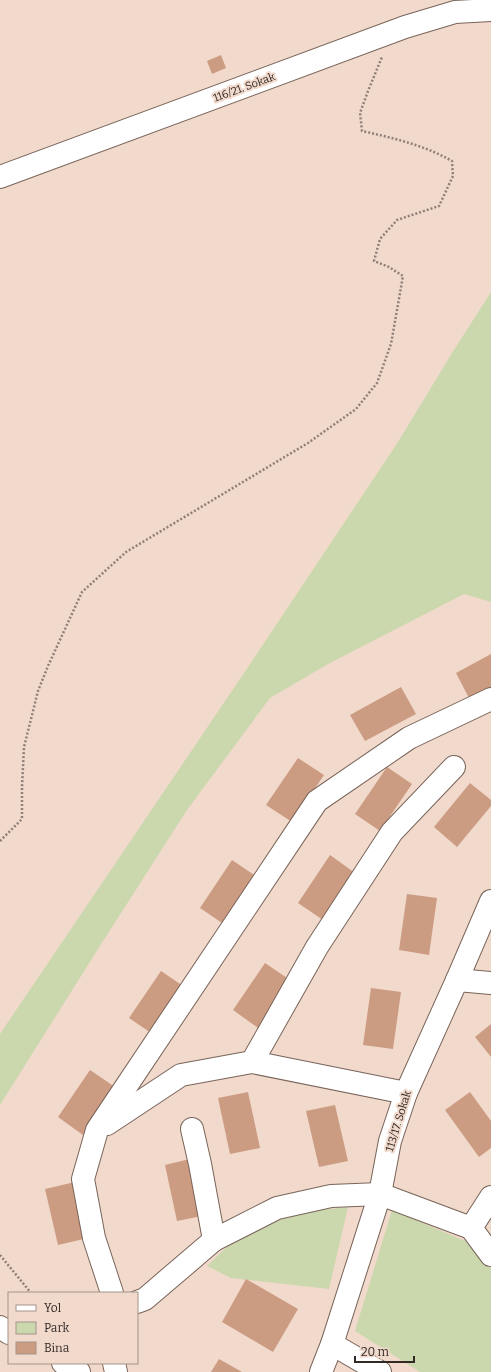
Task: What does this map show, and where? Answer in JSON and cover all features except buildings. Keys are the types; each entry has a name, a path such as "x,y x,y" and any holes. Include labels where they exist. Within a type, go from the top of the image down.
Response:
{"street":[{"name":"116/21. Sokak","path":"0,177 405,28 455,12 491,10"},
{"path":"112,1292 94,1238 83,1180 97,1130 316,801 409,738 491,699"},
{"path":"252,1062 317,947 392,832 454,767"},
{"name":"113/17. Sokak","path":"321,1372 332,1344 380,1194 390,1141 406,1093 491,901"},
{"path":"457,980 491,983"},
{"path":"97,1130 181,1075 252,1062 406,1093"},
{"path":"192,1129 214,1240"},
{"path":"138,1302 145,1299 214,1240 277,1208 331,1196 380,1194 471,1228 491,1255"},
{"path":"471,1228 491,1197"},
{"path":"332,1344 380,1372"},
{"path":"65,1364 79,1372"}],"path":[{"path":"0,840 22,819 24,747 38,691 82,592 126,552 320,435 356,409 377,383 392,344 403,276 389,267 374,261 380,239 397,220 439,206 453,176 452,161 440,154 398,139 362,131 360,113 383,55"},
{"path":"0,1255 30,1292"}],"green space":[{"path":"491,292 491,602 464,594 328,664 270,698 187,810 0,1105 0,1034 398,442"},
{"path":"348,1207 329,1289 231,1278 207,1266 231,1243 286,1214"},
{"path":"392,1210 470,1243 491,1268 491,1372 420,1372 355,1331"}]}
